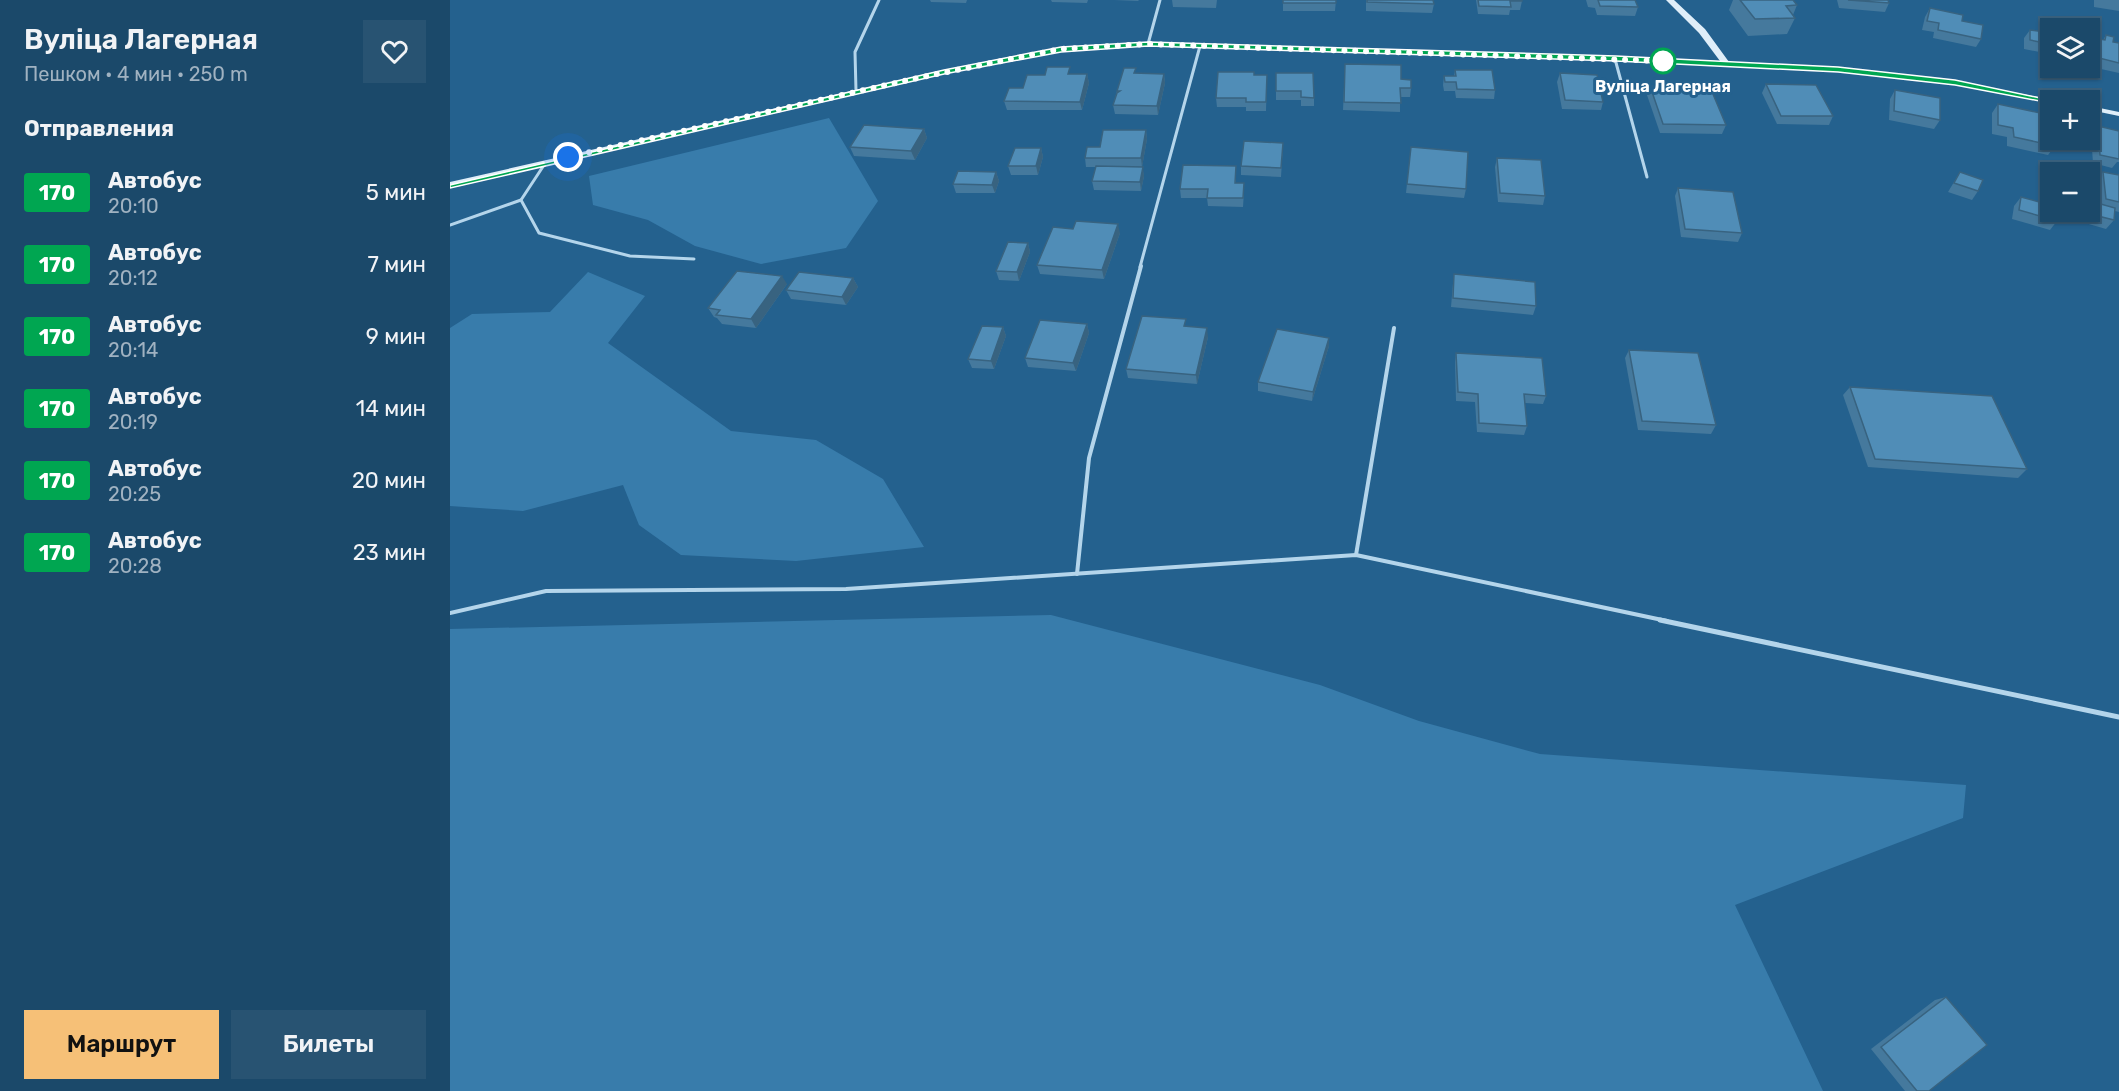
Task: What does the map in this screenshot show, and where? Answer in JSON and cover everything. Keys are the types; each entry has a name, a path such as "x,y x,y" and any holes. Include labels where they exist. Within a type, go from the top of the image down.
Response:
{"street":[{"path":"1670,0 1702,32 1727,64"},
{"path":"450,185 856,91 1061,49 1148,44 1616,59 1873,73 1955,83 2040,99"},
{"path":"2100,110 2119,114"}],"lane":[{"path":"856,91 855,52 879,0"},
{"path":"1148,44 1160,0"},
{"path":"1077,574 1089,458 1200,46"},
{"path":"1616,59 1647,177"},
{"path":"450,225 521,200 546,162"},
{"path":"521,200 539,233 630,256 694,259"},
{"path":"1356,555 1394,328"},
{"path":"450,613 546,591 846,589 1356,555 2119,717"}],"shaded area":[{"path":"829,118 878,201 846,248 761,264 695,246 648,220 593,205 589,176"},
{"path":"588,272 645,296 608,343 731,431 816,440 883,479 924,547 796,561 681,555 639,525 623,485 523,511 450,506 450,328 472,314 550,312"},
{"path":"1051,615 1320,685 1419,721 1540,754 1966,785 1963,818 1735,905 1823,1091 450,1091 450,629"}],"building":[{"path":"1283,0 1336,0 1336,3 1283,3"},
{"path":"1367,0 1433,0 1434,4 1367,2"},
{"path":"1478,0 1522,1 1510,1 1511,7 1479,6"},
{"path":"1598,0 1635,0 1638,7 1600,6"},
{"path":"1740,0 1793,0 1797,5 1786,6 1795,18 1755,19"},
{"path":"1848,0 1888,0 1889,3"},
{"path":"1930,8 1963,15 1962,21 1983,25 1981,39 1938,30 1939,23 1927,21"},
{"path":"2030,30 2040,31 2040,42 2030,40"},
{"path":"2106,35 2114,37 2113,42 2119,43 2119,63 2100,58 2100,39 2105,40"},
{"path":"1345,64 1401,65 1401,79 1411,80 1411,88 1400,88 1401,103 1344,102"},
{"path":"1047,67 1070,67 1068,74 1087,74 1080,102 1004,101 1009,88 1023,88 1027,75 1045,75"},
{"path":"1124,68 1136,68 1134,73 1164,74 1157,106 1113,105 1120,91 1117,91"},
{"path":"1455,70 1492,70 1495,90 1457,89 1456,82 1445,82 1444,76 1456,76"},
{"path":"1218,72 1254,72 1254,75 1267,75 1266,102 1246,102 1246,98 1216,98"},
{"path":"1276,73 1313,73 1314,98 1301,97 1301,91 1276,91"},
{"path":"1560,73 1597,75 1603,102 1565,100"},
{"path":"1766,84 1816,85 1833,116 1781,116"},
{"path":"1650,86 1710,87 1726,125 1663,124"},
{"path":"1895,90 1940,98 1940,120 1894,111"},
{"path":"1998,104 2040,113 2040,143 2014,137 2013,128 1998,125"},
{"path":"864,125 924,129 911,151 850,147"},
{"path":"2100,126 2119,131 2119,159 2100,155"},
{"path":"1103,130 1146,130 1141,158 1085,158 1087,147 1100,147"},
{"path":"1244,141 1283,143 1281,168 1241,166"},
{"path":"1411,147 1468,152 1466,189 1407,184"},
{"path":"1015,148 1041,148 1036,166 1008,166"},
{"path":"1497,158 1541,160 1545,196 1500,193"},
{"path":"1183,165 1236,166 1235,183 1244,183 1243,198 1207,198 1208,189 1180,189"},
{"path":"1096,166 1143,167 1140,182 1092,181"},
{"path":"958,171 996,172 992,185 953,184"},
{"path":"1960,172 1983,180 1978,191 1954,183"},
{"path":"2103,172 2119,175 2119,202 2106,199"},
{"path":"1678,188 1733,192 1742,233 1685,229"},
{"path":"2021,197 2040,202 2040,216 2019,210"},
{"path":"2100,204 2115,208 2114,220 2100,216"},
{"path":"1076,221 1118,224 1102,270 1037,265 1053,227 1073,229"},
{"path":"1008,242 1028,243 1017,272 996,271"},
{"path":"737,271 782,276 751,319 716,315 720,310 708,308"},
{"path":"799,272 853,278 842,297 786,290"},
{"path":"1454,274 1535,282 1536,306 1453,298"},
{"path":"1142,316 1186,319 1184,326 1207,328 1196,375 1126,369"},
{"path":"1040,320 1087,324 1073,363 1025,358"},
{"path":"982,326 1003,327 991,361 968,359"},
{"path":"1277,329 1329,338 1313,392 1258,382"},
{"path":"1629,350 1698,353 1716,425 1642,421"},
{"path":"1456,353 1542,358 1546,396 1524,394 1527,426 1479,423 1478,394 1458,392"},
{"path":"1850,387 1992,396 2027,469 1875,459"},
{"path":"1946,997 1987,1045 1929,1091 1917,1091 1881,1047"}],"bus line":[{"name":"170","path":"450,185 944,72 1061,49 1148,44 1616,59 1838,69 1955,83 2040,99"}],"place":[{"name":"Вуліца Лагерная","path":"1663,61"}],"route":[{"path":"568,157 944,72 1061,49 1148,44 1663,61"}]}
